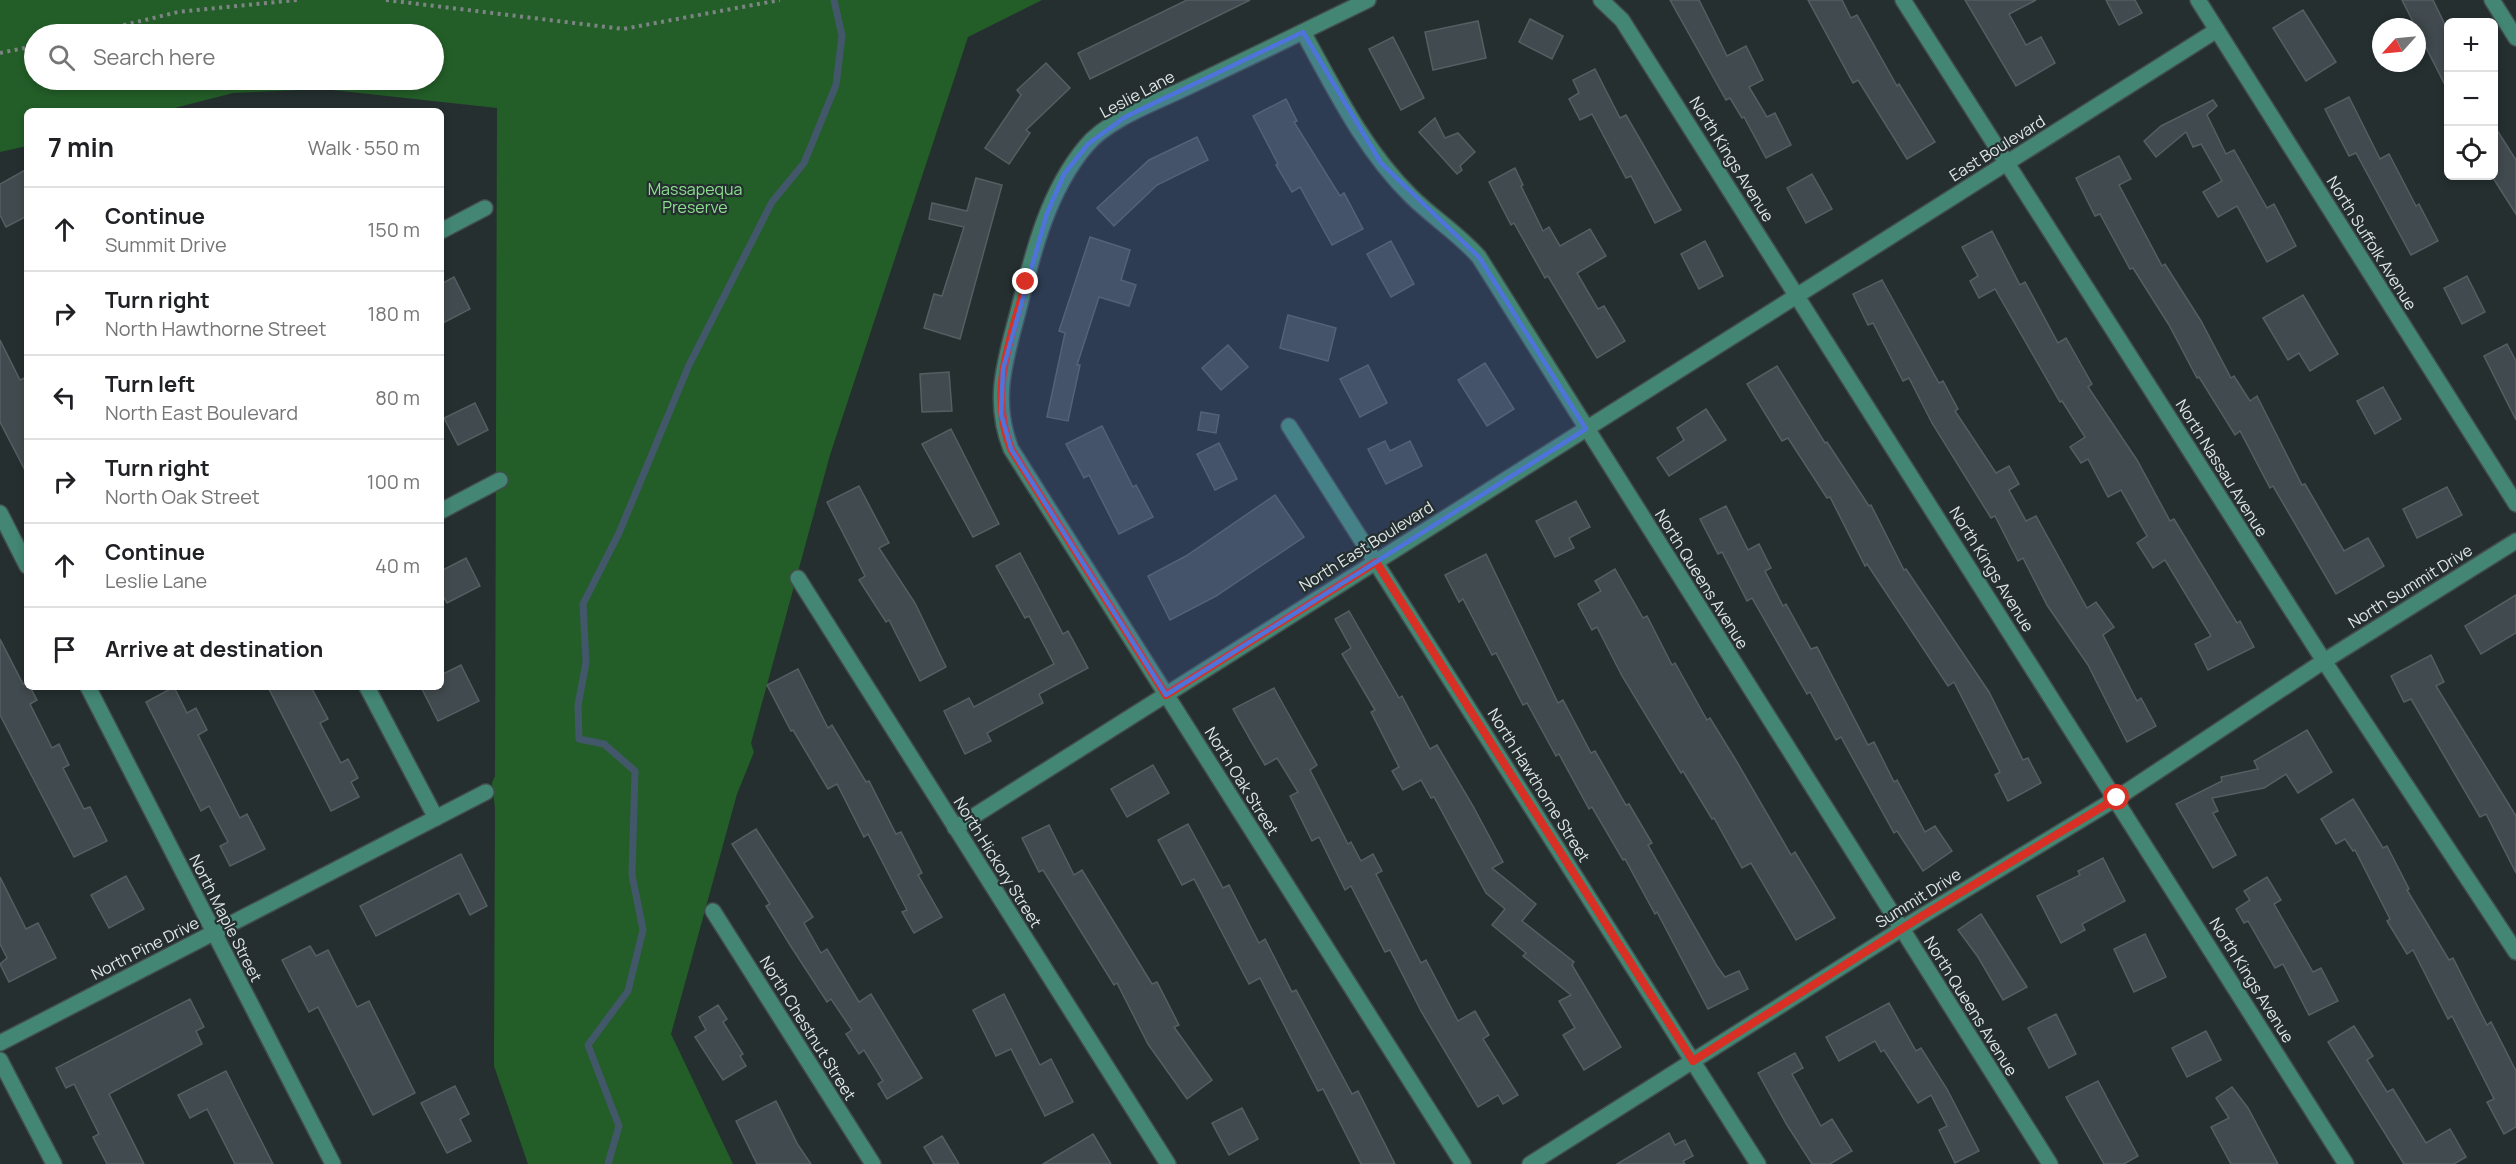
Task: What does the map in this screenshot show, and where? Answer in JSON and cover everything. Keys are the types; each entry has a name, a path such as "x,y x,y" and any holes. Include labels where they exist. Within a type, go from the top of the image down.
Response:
{"street":[{"name":"Leslie Lane","path":"1001,414 999,402 1004,369 1026,282 1047,213 1064,174 1088,144 1125,117 1368,0"},
{"name":"North Kings Avenue","path":"1601,0 1622,20 2117,798 2346,1164"},
{"name":"North Nassau Avenue","path":"1903,0 2324,661 2516,952"},
{"name":"North Suffolk Avenue","path":"2198,0 2516,504"},
{"path":"2492,0 2516,38"},
{"name":"East Boulevard","path":"1797,296 2217,30"},
{"name":"North Queens Avenue","path":"1303,32 1356,127 1381,163 1412,197 1460,235 1479,257 2050,1164"},
{"path":"444,229 485,208"},
{"name":"North East Boulevard","path":"955,828 1797,296"},
{"name":"North Oak Street","path":"1001,414 1011,449 1463,1164"},
{"name":"North Hawthorne Street","path":"1288,426 1758,1164"},
{"path":"444,509 500,480"},
{"path":"0,513 24,560"},
{"name":"North Summit Drive","path":"2324,661 2516,541"},
{"name":"North Hickory Street","path":"798,578 1168,1164"},
{"name":"Summit Drive","path":"1530,1164 1901,929 2117,798 2324,661"},
{"name":"North Maple Street","path":"90,690 333,1164"},
{"path":"369,690 435,818"},
{"name":"North Pine Drive","path":"0,1043 486,792"},
{"name":"North Chestnut Street","path":"713,911 873,1164"},
{"path":"0,1060 54,1164"}],"path":[{"path":"128,24 178,12 297,0"},
{"path":"386,0 623,29 780,0"},
{"path":"0,53 24,48"}],"highlighted area":[{"path":"1303,32 1381,163 1479,257 1586,429 1166,695 1011,449 1001,414 1003,369 1047,213 1064,174 1088,144 1125,117"}],"green space":[{"name":"Massapequa Preserve","path":"0,0 1042,0 968,37 830,455 751,743 754,752 737,794 671,1034 733,1164 528,1164 494,1066 495,808 492,783 495,776 497,108 332,90 444,90 444,24 24,24 24,90 300,90 233,93 175,108 24,108 24,147 0,152"}],"building":[{"path":"1187,0 1250,0 1090,79 1078,53"},
{"path":"1670,0 1699,0 1727,56 1746,46 1763,80 1749,87 1767,117 1775,113 1791,145 1766,158 1744,117 1742,118 1730,98 1726,100"},
{"path":"1808,0 1842,0 1851,18 1857,15 1897,86 1899,84 1935,142 1907,159 1858,80 1853,83"},
{"path":"1965,0 2036,0 2009,14 2026,45 2041,37 2055,63 2016,86"},
{"path":"2106,0 2135,0 2142,13 2119,25"},
{"path":"2402,0 2433,0 2444,23 2444,83 2426,47 2426,18 2411,18"},
{"path":"2303,10 2336,62 2306,81 2273,28"},
{"path":"1530,19 1563,36 1552,59 1519,42"},
{"path":"1478,21 1486,58 1433,70 1425,32"},
{"path":"1393,37 1424,98 1401,110 1369,49"},
{"path":"1046,63 1070,88 1026,130 1030,133 1009,164 985,148 1021,95 1017,90"},
{"path":"1595,69 1620,118 1626,115 1681,210 1655,223 1631,176 1626,178 1592,114 1580,120 1569,99 1579,93 1573,80"},
{"path":"2349,97 2380,159 2389,154 2416,206 2419,204 2438,241 2411,255 2356,153 2349,156 2325,109"},
{"path":"1286,99 1297,121 1294,122 1340,196 1344,193 1363,229 1332,245 1300,187 1292,192 1276,165 1278,164 1253,116"},
{"path":"2213,100 2217,106 2207,115 2226,154 2234,150 2267,208 2274,204 2296,246 2267,262 2237,206 2218,217 2203,192 2222,181 2201,144 2193,147 2186,132 2156,157 2144,141 2161,126"},
{"path":"1435,118 1445,138 1458,133 1475,152 1460,166 1462,170 1457,174 1419,132"},
{"path":"2498,132 2516,160 2516,214 2494,180 2498,180"},
{"path":"1197,137 1208,160 1157,185 1114,226 1097,208 1149,160"},
{"path":"2119,156 2131,179 2119,185 2162,266 2165,264 2201,321 2231,378 2234,376 2250,401 2257,396 2302,485 2305,484 2344,551 2368,538 2384,566 2336,594 2273,486 2270,488 2240,431 2235,435 2199,377 2197,378 2169,325 2133,268 2130,269 2100,214 2095,216 2076,178"},
{"path":"1515,168 1523,185 1521,186 1543,231 1549,227 1560,246 1590,229 1606,256 1577,273 1598,309 1604,306 1625,341 1597,358 1548,276 1545,278 1514,223 1511,225 1489,182"},
{"path":"24,171 24,218 6,227 0,215 0,184"},
{"path":"1812,174 1832,209 1806,223 1787,188"},
{"path":"976,178 1002,185 960,339 924,328 934,294 942,296 964,227 929,219 932,203 967,211"},
{"path":"1992,231 2020,285 2025,282 2058,343 2066,338 2092,384 2088,387 2137,460 2170,521 2174,519 2237,623 2240,621 2254,647 2208,670 2195,644 2211,636 2165,560 2153,568 2137,543 2147,536 2121,490 2108,497 2088,459 2081,463 2070,447 2085,437 2062,401 2060,402 1995,289 1979,298 1970,281 1978,276 1962,247"},
{"path":"1090,237 1130,250 1121,280 1136,285 1129,306 1099,297 1077,365 1080,365 1068,421 1047,417 1065,333 1059,331"},
{"path":"1391,241 1414,284 1391,297 1367,254"},
{"path":"1705,241 1723,276 1699,289 1681,254"},
{"path":"2467,276 2485,312 2462,324 2444,288"},
{"path":"454,277 470,309 444,322 444,282"},
{"path":"1882,280 1939,383 1943,381 1958,409 1955,411 1996,473 2009,466 2019,484 2009,490 2026,521 2036,516 2087,608 2096,602 2114,627 2103,635 2137,701 2141,698 2156,726 2127,742 2088,665 2047,605 2023,558 2018,561 1995,516 1991,518 1932,423 1909,378 1903,381 1873,323 1868,325 1853,294"},
{"path":"2303,295 2338,354 2310,371 2299,353 2288,360 2263,318"},
{"path":"1288,315 1336,328 1328,361 1280,348"},
{"path":"0,340 20,380 24,378 24,468 0,422"},
{"path":"2507,344 2516,361 2516,420 2484,356"},
{"path":"1228,345 1248,367 1221,390 1202,368"},
{"path":"1485,363 1514,409 1487,426 1458,380"},
{"path":"1368,365 1387,403 1360,417 1340,379"},
{"path":"1777,366 1825,443 1827,442 1869,506 1871,505 1904,570 1906,569 1989,692 2023,760 2028,758 2041,783 2008,801 1995,775 2000,772 1954,682 1948,686 1867,564 1865,566 1830,497 1827,498 1788,438 1782,441 1747,384"},
{"path":"949,372 952,411 922,412 920,374"},
{"path":"2383,387 2401,419 2375,434 2357,401"},
{"path":"475,403 488,430 458,445 444,418"},
{"path":"1706,409 1726,440 1669,476 1657,458 1684,440 1677,428"},
{"path":"1201,412 1219,415 1216,433 1198,430"},
{"path":"1102,426 1133,487 1136,485 1153,517 1119,534 1089,475 1084,478 1066,444"},
{"path":"951,429 999,524 973,537 922,444"},
{"path":"1385,441 1390,451 1410,441 1422,466 1386,484 1368,449"},
{"path":"1219,443 1237,479 1215,490 1197,454"},
{"path":"859,486 889,543 879,548 915,603 946,667 920,681 889,620 886,622 859,580 865,576 827,502"},
{"path":"2447,487 2462,515 2417,538 2403,509"},
{"path":"1275,495 1304,537 1216,596 1170,620 1148,576 1186,556"},
{"path":"1576,501 1590,527 1569,538 1574,548 1555,557 1536,521"},
{"path":"1726,506 1748,550 1759,544 1771,568 1765,571 1783,606 1786,604 1811,649 1817,647 1868,745 1874,742 1894,782 1897,780 1925,832 1935,826 1952,851 1923,871 1897,831 1894,833 1841,737 1836,740 1810,692 1807,694 1752,598 1747,601 1722,552 1718,554 1700,519"},
{"path":"1020,553 1063,634 1068,631 1088,668 1039,694 1043,703 987,733 991,741 965,754 944,711 969,698 974,707 1054,664 1029,616 1025,618 996,566"},
{"path":"1486,554 1558,703 1563,700 1591,753 1595,751 1626,805 1629,804 1652,843 1648,845 1717,966 1725,977 1739,971 1748,989 1708,1009 1657,912 1655,914 1625,859 1623,860 1592,807 1589,809 1559,754 1556,756 1527,703 1523,705 1496,653 1492,655 1463,599 1459,602 1445,575"},
{"path":"466,558 480,586 447,603 444,598 444,569"},
{"path":"1615,569 1643,618 1647,616 1672,665 1675,663 1707,720 1710,718 1791,855 1795,852 1835,918 1796,940 1751,863 1742,868 1714,818 1712,819 1683,771 1681,773 1622,676 1597,627 1592,630 1578,604 1601,591 1595,581"},
{"path":"2516,595 2516,633 2481,654 2465,626"},
{"path":"1349,611 1399,698 1402,696 1430,749 1437,745 1473,806 1503,862 1492,868 1536,904 1522,921 1574,962 1572,965 1621,1047 1584,1070 1563,1035 1575,1028 1559,1001 1571,995 1523,956 1526,953 1492,925 1505,909 1486,893 1434,797 1431,798 1421,780 1403,790 1392,771 1399,767 1371,712 1375,710 1342,654 1351,648 1335,619"},
{"path":"0,639 24,684 24,690 32,690 37,700 30,704 52,748 59,744 69,765 63,768 84,809 90,807 107,841 74,857 0,715"},
{"path":"2431,655 2444,682 2436,686 2516,816 2516,873 2486,814 2480,817 2411,699 2404,702 2391,676"},
{"path":"461,665 479,701 438,721 422,690 444,690 444,674"},
{"path":"798,669 828,728 832,725 866,782 869,781 896,834 901,832 922,873 918,875 942,917 914,933 902,912 907,910 868,834 864,837 837,784 828,789 793,730 791,731 767,685"},
{"path":"1274,688 1317,765 1310,770 1348,844 1351,842 1361,861 1373,854 1382,871 1376,874 1421,963 1426,960 1458,1021 1475,1011 1489,1035 1483,1039 1518,1095 1503,1104 1498,1095 1478,1107 1421,1011 1390,950 1385,952 1351,886 1345,890 1319,837 1312,841 1290,796 1298,792 1277,758 1265,765 1233,709"},
{"path":"168,690 176,690 187,713 196,708 207,730 198,735 240,818 247,814 265,849 230,866 220,846 228,842 209,806 201,811 146,702"},
{"path":"270,690 313,690 328,719 320,723 341,763 348,759 358,778 351,782 359,797 331,811"},
{"path":"2307,730 2332,772 2298,793 2286,774 2264,788 2212,798 2218,811 2213,813 2236,855 2213,868 2176,804 2222,781 2221,777 2258,769 2254,761"},
{"path":"1153,765 1169,793 1127,817 1111,789"},
{"path":"2353,799 2383,848 2387,846 2409,889 2407,890 2449,960 2453,958 2487,1025 2491,1022 2516,1071 2516,1127 2504,1134 2487,1102 2494,1099 2452,1016 2448,1019 2413,950 2407,954 2387,921 2390,919 2355,850 2353,851 2345,839 2336,844 2321,819"},
{"path":"1188,824 1223,888 1229,885 1259,943 1265,939 1292,992 1296,990 1352,1094 1358,1091 1395,1164 1361,1164 1323,1089 1318,1091 1260,978 1249,984 1194,879 1182,885 1158,840"},
{"path":"1049,825 1074,875 1082,870 1152,984 1157,982 1179,1025 1174,1027 1212,1080 1187,1099 1148,1044 1117,983 1114,985 1043,870 1039,872 1022,838"},
{"path":"756,829 813,917 804,923 821,953 827,949 859,1002 871,994 922,1078 887,1099 878,1084 883,1081 864,1050 859,1054 846,1034 852,1030 831,999 827,1002 790,945 766,906 770,904 732,844"},
{"path":"461,854 487,906 470,915 459,893 376,936 360,906"},
{"path":"2103,858 2125,901 2082,924 2085,930 2061,943 2037,896 2080,875 2078,871"},
{"path":"126,876 144,909 109,928 91,895"},
{"path":"0,877 26,929 38,923 56,958 9,982 0,964 7,958 0,944"},
{"path":"2267,877 2281,900 2274,904 2313,972 2321,968 2338,1001 2309,1015 2283,964 2275,968 2248,921 2244,923 2236,909 2250,900 2244,891"},
{"path":"1981,914 2027,987 2003,1000 1978,957 1958,930"},
{"path":"2145,934 2166,977 2134,992 2114,949"},
{"path":"310,946 316,956 328,950 357,1007 369,1001 415,1093 373,1115 318,1007 309,1012 282,960"},
{"path":"1004,994 1040,1065 1051,1059 1073,1102 1045,1116 1011,1049 996,1056 973,1010"},
{"path":"190,999 204,1027 196,1031 202,1044 109,1094 144,1164 107,1164 93,1137 99,1134 74,1084 66,1088 56,1068"},
{"path":"1889,1003 1916,1051 1921,1048 1947,1089 1979,1151 1955,1163 1939,1130 1947,1126 1931,1095 1918,1103 1884,1050 1881,1052 1875,1041 1839,1061 1826,1037"},
{"path":"718,1005 727,1019 723,1022 743,1054 740,1056 746,1066 723,1080 695,1037 706,1030 699,1017"},
{"path":"2056,1014 2076,1054 2049,1068 2028,1028"},
{"path":"2354,1026 2373,1056 2367,1060 2387,1092 2393,1089 2426,1143 2450,1129 2466,1157 2454,1164 2404,1164 2328,1042"},
{"path":"2206,1031 2221,1060 2187,1077 2172,1048"},
{"path":"1795,1053 1803,1068 1792,1074 1821,1126 1832,1119 1852,1151 1830,1164 1812,1164 1758,1073"},
{"path":"226,1071 273,1164 235,1164 207,1109 190,1118 178,1095"},
{"path":"2098,1081 2138,1156 2124,1164 2104,1164 2066,1097"},
{"path":"455,1086 469,1114 460,1119 471,1141 447,1153 421,1103"},
{"path":"2232,1087 2248,1108 2278,1164 2231,1164 2211,1127 2229,1118 2216,1098"},
{"path":"776,1101 798,1145 811,1164 757,1164 736,1121"},
{"path":"1242,1108 1258,1139 1229,1155 1212,1123"},
{"path":"1669,1133 1675,1145 1685,1140 1693,1156 1683,1161 1685,1164 1617,1164"},
{"path":"1093,1134 1111,1164 1043,1164"},
{"path":"942,1136 959,1164 934,1164 924,1147"}],"waterway":[{"path":"608,1164 619,1126 588,1045 628,991 643,930 632,875 635,771 604,744 579,739 578,705 586,663 583,604 619,533 689,365 772,202 804,163 836,85 842,36 834,0"}],"route":[{"path":"1026,282 1004,369 999,402 1004,431 1011,449 1166,695 1376,562 1693,1061 1922,916 2117,798"}]}
